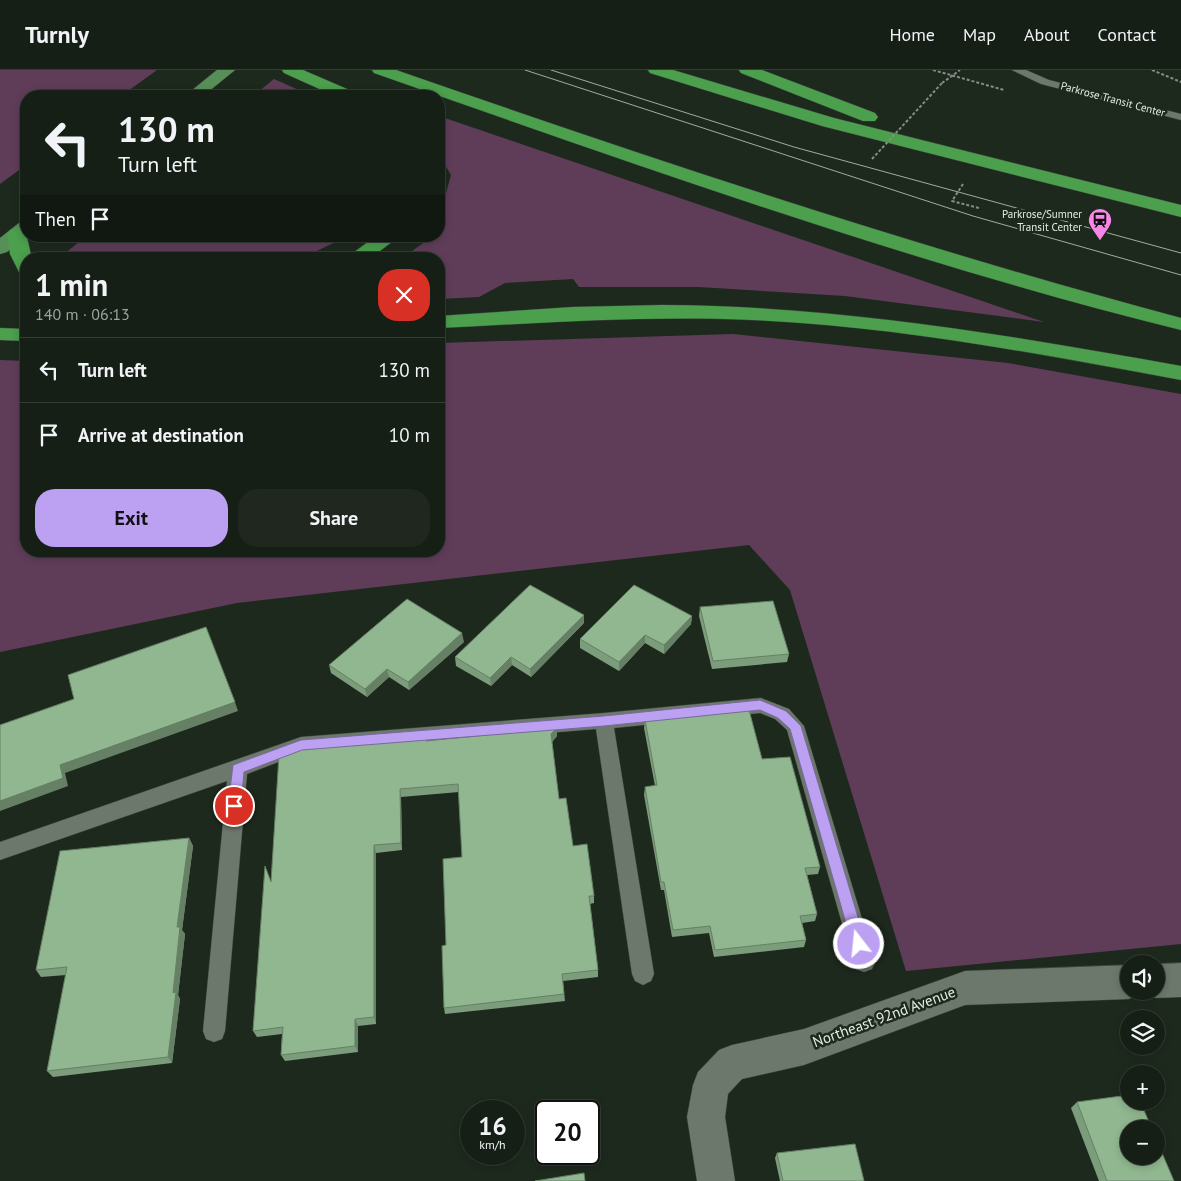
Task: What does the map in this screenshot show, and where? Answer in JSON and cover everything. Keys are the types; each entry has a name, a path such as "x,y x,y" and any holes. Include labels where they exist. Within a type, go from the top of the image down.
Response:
{"highway":[{"path":"290,70 335,90"},
{"path":"380,70 439,90"},
{"path":"656,70 828,122 1181,211"},
{"path":"747,70 984,162"},
{"path":"445,92 814,218 1014,279 1181,324"},
{"path":"366,252 381,242"},
{"path":"445,322 652,311 798,316 886,324 1181,373"},
{"path":"0,334 20,335"}],"main road":[{"path":"201,90 224,72"},
{"path":"0,248 20,233"}],"street":[{"path":"1165,980 1181,980"},
{"name":"Northeast 92nd Avenue","path":"716,1181 706,1117 711,1084 732,1063 804,1047 965,988 1120,982"}],"lane":[{"name":"Parkrose Transit Center","path":"1017,70 1045,82 1181,117"},
{"path":"0,851 238,769 301,745 604,721 760,705 782,714 795,726 864,962"},
{"path":"604,721 643,974"},
{"path":"214,1031 238,769"}],"path":[{"path":"872,159 942,83 960,70"},
{"path":"1152,70 1181,82"},
{"path":"964,185 952,200 979,208"}],"shaded area":[{"path":"0,70 157,70 129,90 20,90 20,169 0,184"},
{"path":"274,79 299,90 260,90"},
{"path":"445,118 1044,322 845,296 699,287 579,287 573,279 505,283 479,297 445,299 445,252 411,252 425,242 445,242 445,196 451,175 445,165"},
{"path":"79,242 335,242 315,252 68,251"},
{"path":"733,334 1008,363 1181,394 1181,944 906,971 790,590 749,545 237,603 0,652 0,360 20,361 20,557 445,557 445,343"}],"building":[{"path":"530,585 584,615 530,669 511,657 490,678 455,657"},
{"path":"634,585 692,616 664,645 645,635 619,662 580,639"},
{"path":"407,599 462,633 408,682 387,669 365,689 329,665"},
{"path":"773,601 789,654 713,661 700,607"},
{"path":"206,627 235,702 60,765 63,778 0,801 0,725 74,699 68,675"},
{"path":"749,710 762,759 790,757 820,867 805,868 817,914 800,916 806,940 715,950 710,926 673,930 664,882 661,882 645,787 657,785 645,720"},
{"path":"557,728 551,734 559,799 566,798 573,846 587,844 594,896 589,896 598,970 562,974 564,994 444,1008 442,946 446,945 443,859 462,857 458,784 400,789 401,843 374,845 374,1017 355,1019 355,1046 281,1055 283,1027 253,1031 265,866 271,882 279,755 290,750 430,737 426,741"},
{"path":"189,838 177,927 180,927 173,993 176,992 168,1057 47,1071 67,967 36,970 60,851"},
{"path":"1120,1096 1120,1110 1144,1110 1148,1120 1120,1120 1120,1165 1165,1165 1165,1160 1174,1181 1107,1181 1077,1102"},
{"path":"855,1144 864,1181 783,1181 777,1153"},
{"path":"584,1173 585,1181 535,1181"}],"tram line":[{"path":"525,70 973,216 1181,275"},
{"path":"551,70 794,147 1181,253"}],"place":[{"name":"Parkrose/Sumner Transit Center","path":"1100,241"}],"route":[{"path":"234,806 238,769 301,745 604,721 743,705 760,705 782,714 795,726 859,944"}]}
